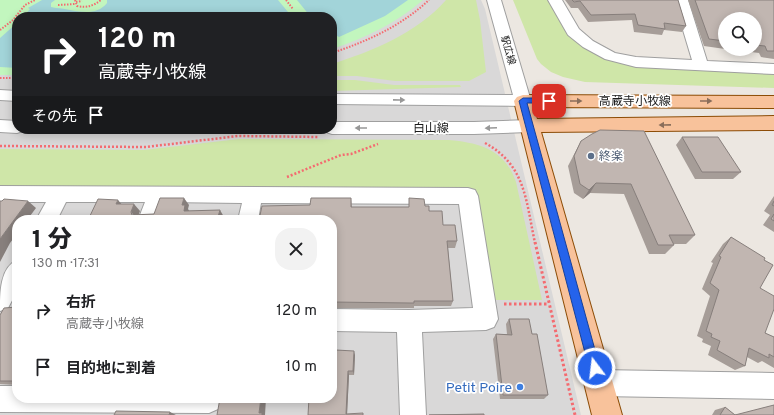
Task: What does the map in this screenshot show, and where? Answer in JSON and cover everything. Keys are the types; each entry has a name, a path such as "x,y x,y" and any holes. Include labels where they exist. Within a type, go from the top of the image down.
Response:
{"main road":[{"name":"高蔵寺小牧線","path":"523,101 774,102"},
{"path":"523,101 607,415"},
{"name":"高蔵寺小牧線","path":"530,126 774,123"}],"street":[{"name":"駅広線","path":"494,0 523,101"},
{"path":"555,0 574,32 588,44 610,56 636,62 774,69"},
{"path":"681,0 701,65"},
{"path":"0,95 12,96"},
{"path":"337,99 523,101"},
{"path":"0,126 12,126"},
{"name":"白山線","path":"337,132 530,126"},
{"path":"0,194 468,196 486,319 409,321 337,320"},
{"path":"49,215 62,194"},
{"path":"150,215 158,194"},
{"path":"249,215 253,196"},
{"path":"0,300 12,279"},
{"path":"409,321 413,415"},
{"path":"599,383 774,386"},
{"path":"0,399 12,399"},
{"path":"182,403 208,404"}],"path":[{"path":"19,12 25,5 35,0"},
{"path":"75,2 77,6 88,8 94,7 101,0"},
{"path":"286,0 293,9"},
{"path":"337,51 377,35 420,9 429,0"},
{"path":"58,5 82,2"},
{"path":"0,30 12,21"},
{"path":"0,78 12,78"},
{"path":"0,146 146,147 238,136 283,134"},
{"path":"481,141 496,149 507,158 516,170 521,182 575,415"},
{"path":"281,180 341,155 351,154 380,143"},
{"path":"484,304 549,304"}],"shaded area":[{"path":"0,0 481,0 485,9 581,415 0,415"}],"green space":[{"path":"0,0 423,0 391,23 356,40 337,47 337,12 12,12 12,75 0,75"},
{"path":"446,0 476,0 480,20 486,72 469,81 395,81 357,76 337,76 337,62 394,40 422,22"},
{"path":"513,0 551,0 604,57 774,73 774,88 585,82 563,77 551,72 537,59"},
{"path":"337,80 355,80 394,85 460,85 461,87 337,91"},
{"path":"239,139 449,140 471,143 490,150 505,162 516,182 542,300 495,300 478,194 471,189 0,187 0,149 144,150"}],"water":[{"path":"42,0 55,0 51,3 51,7 83,12 27,12 30,9 28,8"},
{"path":"107,0 278,0 288,12 90,12 102,8 107,3"},
{"path":"297,0 408,0 385,16 339,37 337,36 337,12 307,12"},
{"path":"12,27 12,68 0,67 0,38"}],"building":[{"path":"572,0 678,0 686,26 664,23 665,29 638,25 635,14 591,15 580,1 574,2"},
{"path":"695,0 774,0 774,51 767,51 765,46 762,46 762,12 718,12 718,40 709,39"},
{"path":"600,130 644,131 695,235 669,235 674,245 658,245 631,184 596,183 589,190 580,184 574,156 581,141"},
{"path":"682,137 718,137 741,172 702,172"},
{"path":"160,198 184,198 182,205 185,205 184,211 220,210 218,215 132,215 154,214"},
{"path":"311,198 351,198 351,207 409,207 409,198 424,199 425,206 429,206 429,211 442,211 443,225 455,225 457,241 447,241 453,301 414,301 414,303 337,302 337,215 260,215 262,206 310,205"},
{"path":"4,199 28,201 18,215 12,215 12,223 0,239 0,201"},
{"path":"98,199 118,200 116,204 134,204 131,212 132,215 90,215"},
{"path":"774,214 774,221 771,219"},
{"path":"731,237 765,258 764,260 773,265 760,288 774,296 774,309 765,333 774,337 774,357 769,354 769,358 749,348 745,366 717,350 720,341 711,337 712,334 706,331 719,290 710,283 721,257 719,256"},
{"path":"12,307 12,381 0,381 0,315 4,308"},
{"path":"509,319 529,319 532,334 537,334 548,395 503,395 496,334 512,335"},
{"path":"337,350 354,351 353,371 348,371 346,414 363,413 363,415 308,415 309,403 337,403"},
{"path":"219,403 260,403 259,413 262,413 262,415 217,415"},
{"path":"774,405 774,415 735,415"},
{"path":"725,407 735,415 720,415"},
{"path":"116,411 170,412 169,415 114,415"},
{"path":"484,414 484,415 429,415"}],"place":[{"name":"終楽","path":"591,156"},
{"name":"Petit Poire","path":"520,387"}],"route":[{"path":"549,101 523,101 595,368"}]}
